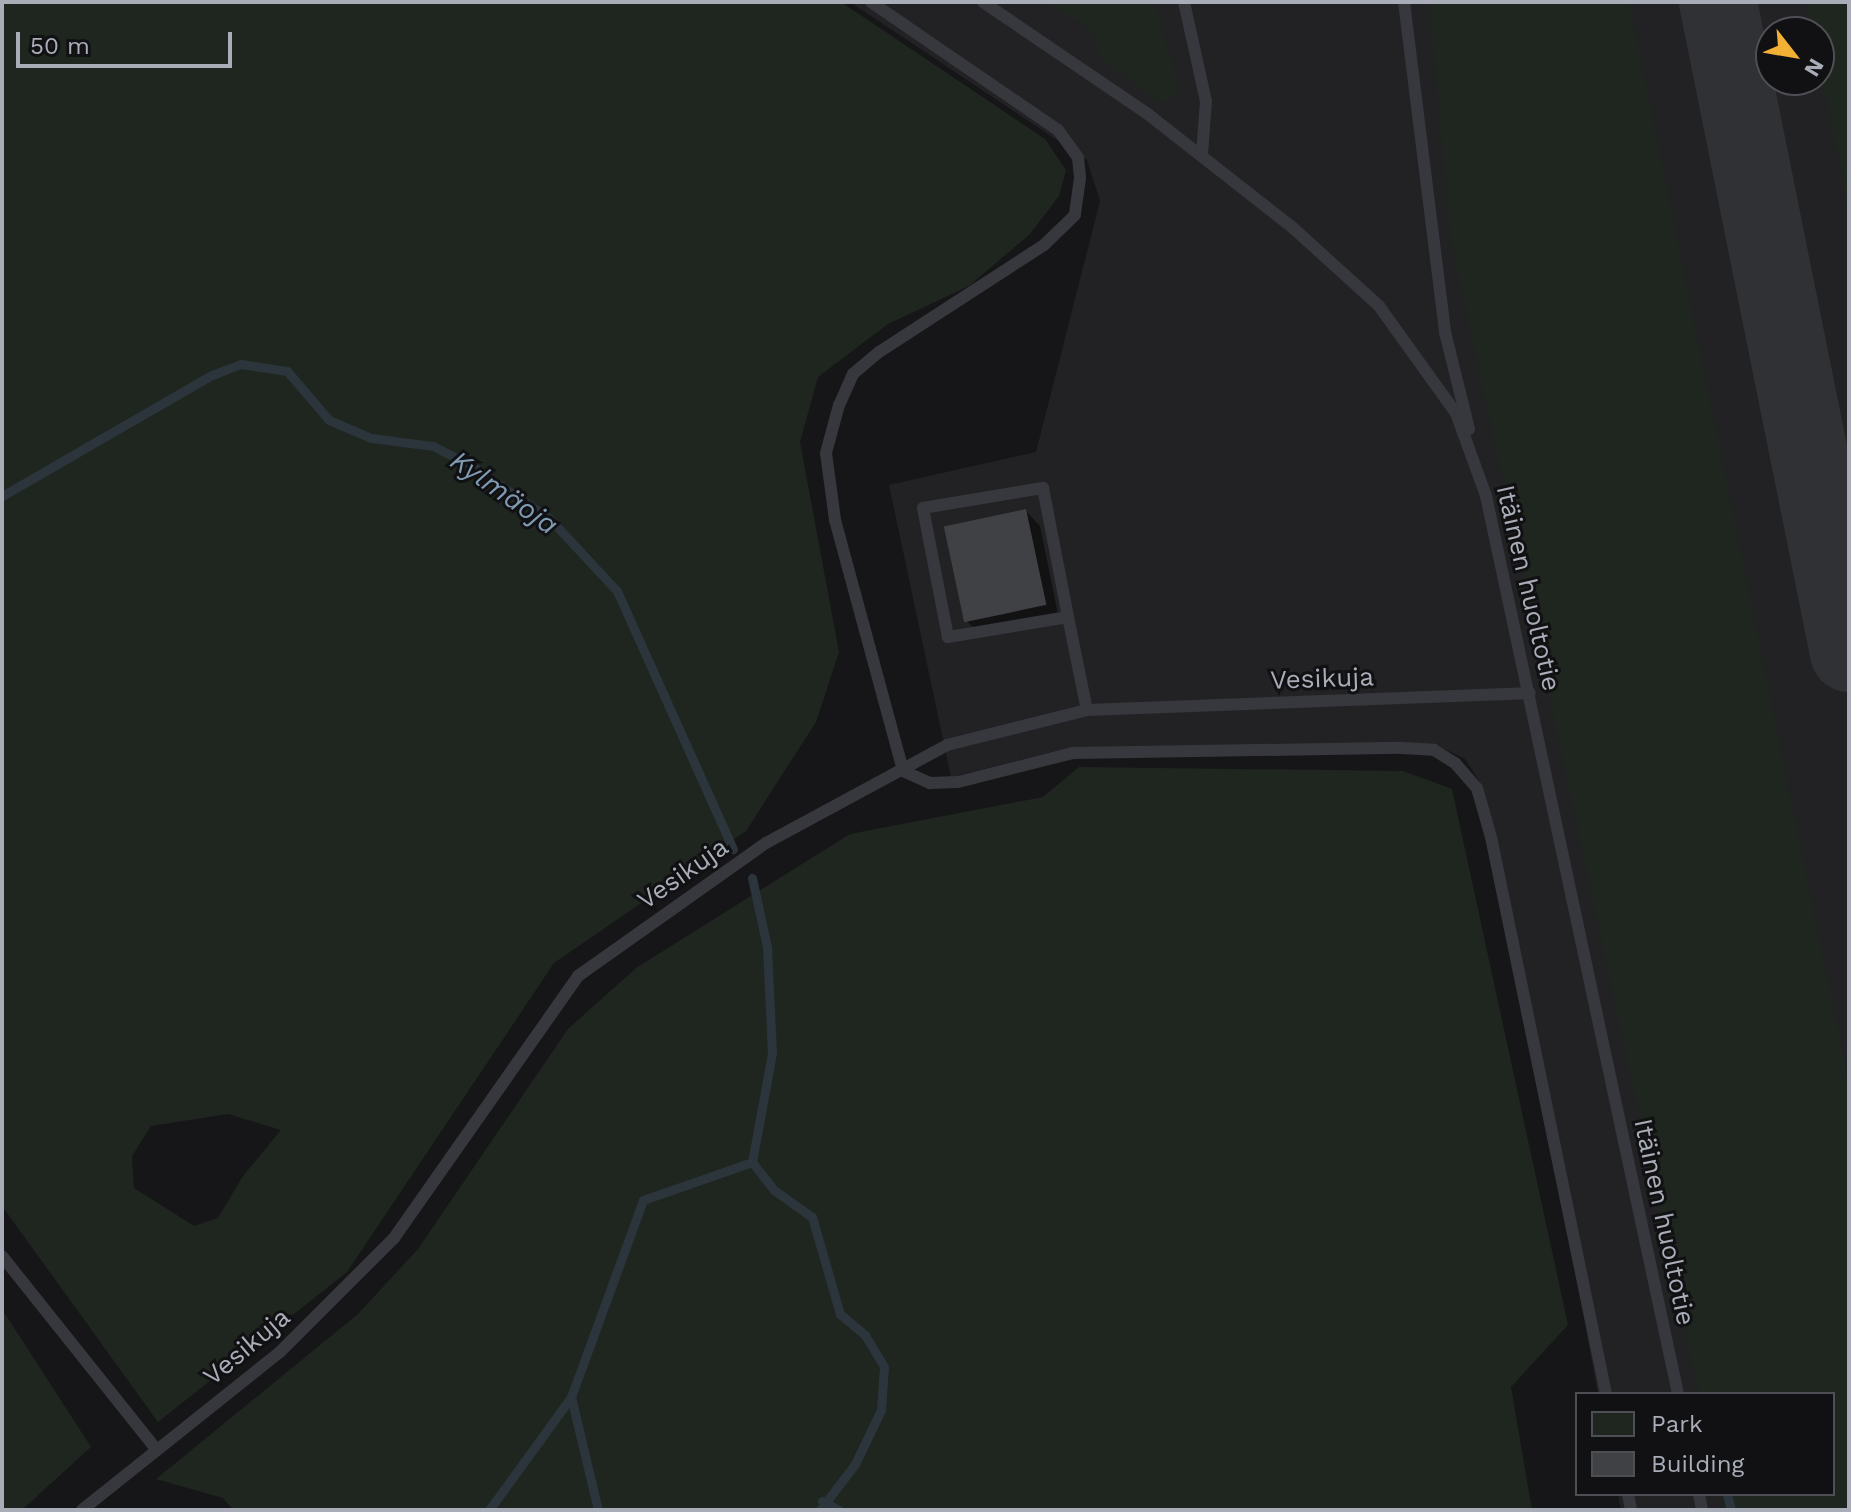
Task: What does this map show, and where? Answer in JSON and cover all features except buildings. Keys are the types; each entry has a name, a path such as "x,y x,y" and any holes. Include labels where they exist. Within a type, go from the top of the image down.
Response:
{"lane":[{"path":"871,2 1058,130 1078,158 1080,178 1075,215 1044,245 879,352 853,374 839,405 826,453 835,520 903,771 930,783 958,782 1073,753 1386,748 1434,750 1455,763 1477,788 1491,837 1606,1392"},
{"name":"Itäinen huoltotie","path":"983,2 1202,154 1303,237 1379,306 1406,339 1456,413 1486,496 1678,1392"},
{"path":"1184,2 1206,101 1202,154"},
{"path":"1404,2 1445,332 1486,496"},
{"path":"1068,617 948,637 923,508 1043,488 1087,710"},
{"name":"Vesikuja","path":"82,1510 155,1448 280,1352 394,1238 578,976 766,843 947,745 1087,710 1530,693"},
{"path":"2,1256 155,1448"}],"shaded area":[{"path":"850,2 1849,2 1849,1510 1621,1510 1618,1496 1835,1496 1835,1392 1598,1392 1495,835 1481,784 1465,759 1434,744 1060,750 951,777 889,485 1036,452 1100,201 1087,160"}],"green space":[{"path":"2,2 841,2 1045,139 1066,170 1059,196 1030,234 969,286 888,324 818,377 800,442 839,652 816,722 746,831 554,963 347,1272 158,1422 2,1206","holes":["228,1114 281,1130 243,1176 218,1218 194,1226 134,1188 132,1156 151,1126"]},
{"path":"1047,2 1155,2 1180,93 1160,104 1098,55 1095,34"},
{"path":"1429,2 1629,2 1849,1085 1849,1510 1724,1510 1720,1496 1835,1496 1835,1392 1699,1392 1451,240"},
{"path":"1807,2 1849,2 1849,214 1826,96 1835,96 1835,16 1810,16"},
{"path":"1079,767 1403,771 1452,789 1568,1325 1511,1387 1532,1510 233,1510 223,1498 156,1479 358,1314 418,1249 568,1029 636,968 850,834 1043,797"},
{"path":"2,1309 91,1447 22,1510 2,1510"}],"waterway":[{"name":"Kylmäoja","path":"2,496 212,375 241,364 287,371 329,420 371,438 433,446 472,466 550,519 617,591 733,849"},
{"name":"Kylmäoja","path":"752,878 767,947 772,1053 752,1162 774,1190 812,1217 840,1314 865,1335 884,1367 881,1410 855,1464 820,1510"},
{"path":"598,1510 571,1397 643,1200 752,1162"},
{"path":"489,1510 571,1397"},
{"path":"1728,1496 1731,1510"},
{"name":"Kylmäoja","path":"822,1501 839,1510"}],"taxiway":[{"path":"1718,2 1849,653"}]}
